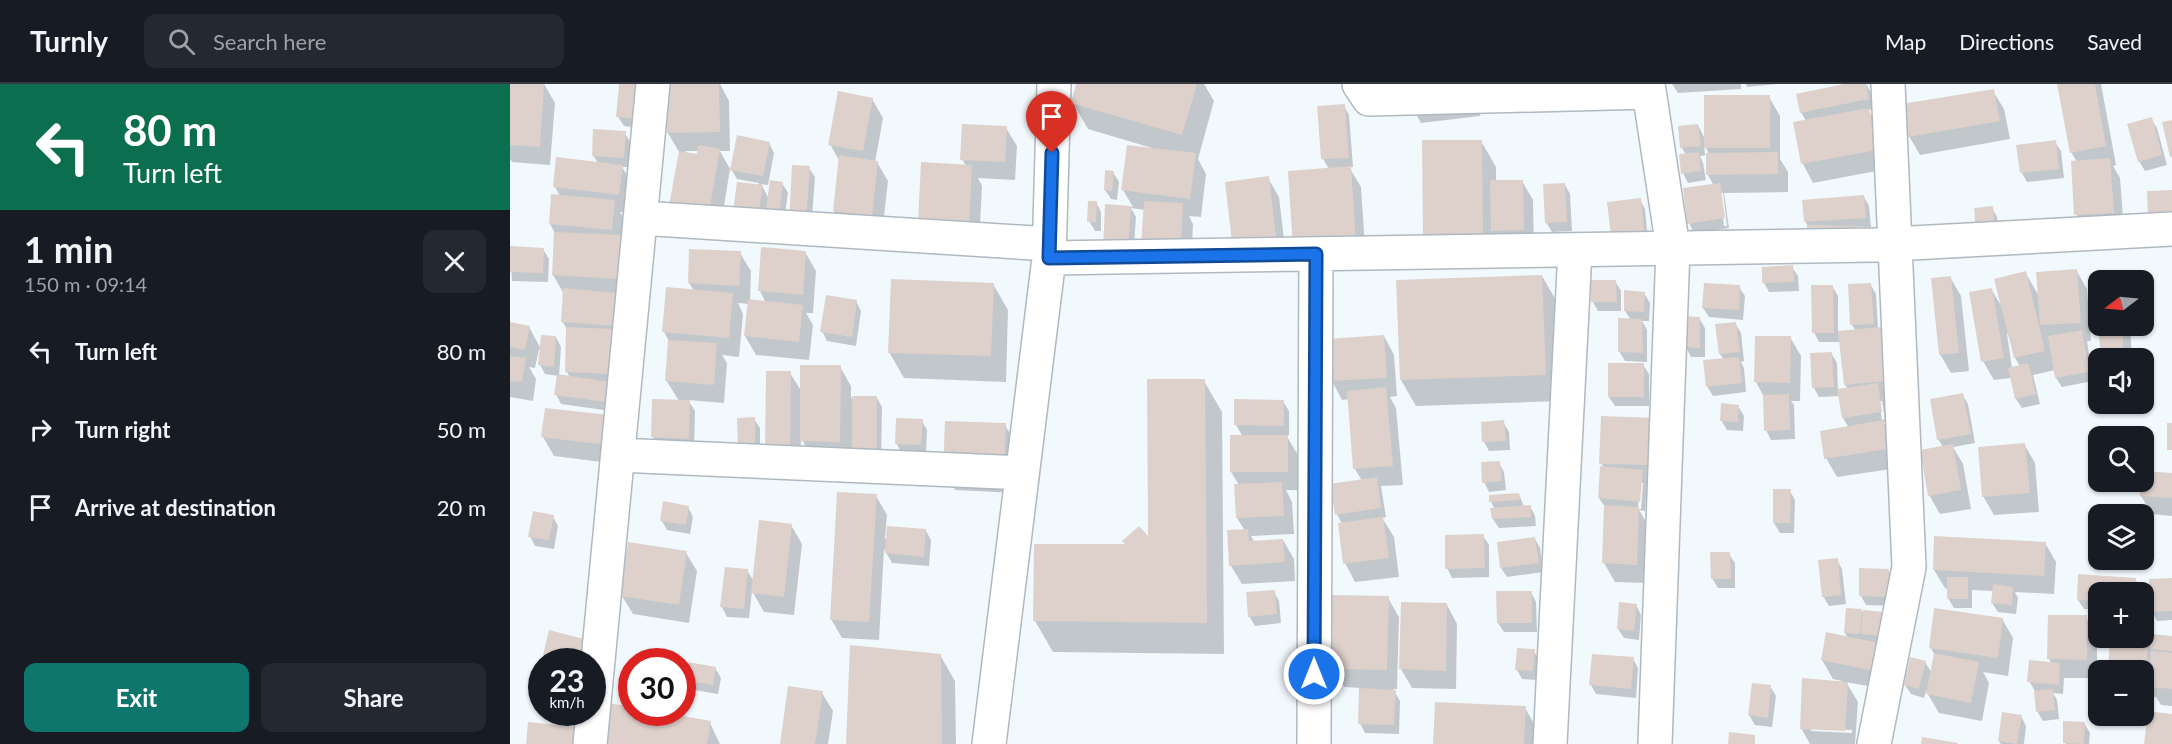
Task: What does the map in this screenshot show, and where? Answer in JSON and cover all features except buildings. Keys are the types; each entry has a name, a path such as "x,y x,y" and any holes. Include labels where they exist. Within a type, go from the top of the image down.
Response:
{"street":[{"path":"591,744 653,84"},
{"path":"989,744 1049,251 1054,84"},
{"path":"1359,84 1369,99 1648,88 1673,248 1655,744"},
{"path":"1874,744 1909,567 1888,84"},
{"path":"640,218 1049,251 1316,254 1895,244 2172,229"},
{"path":"1550,744 1575,250"},
{"path":"1314,744 1316,254"},
{"path":"618,455 1022,473"}],"route":[{"path":"1052,153 1049,258 1316,254 1314,674"}]}
